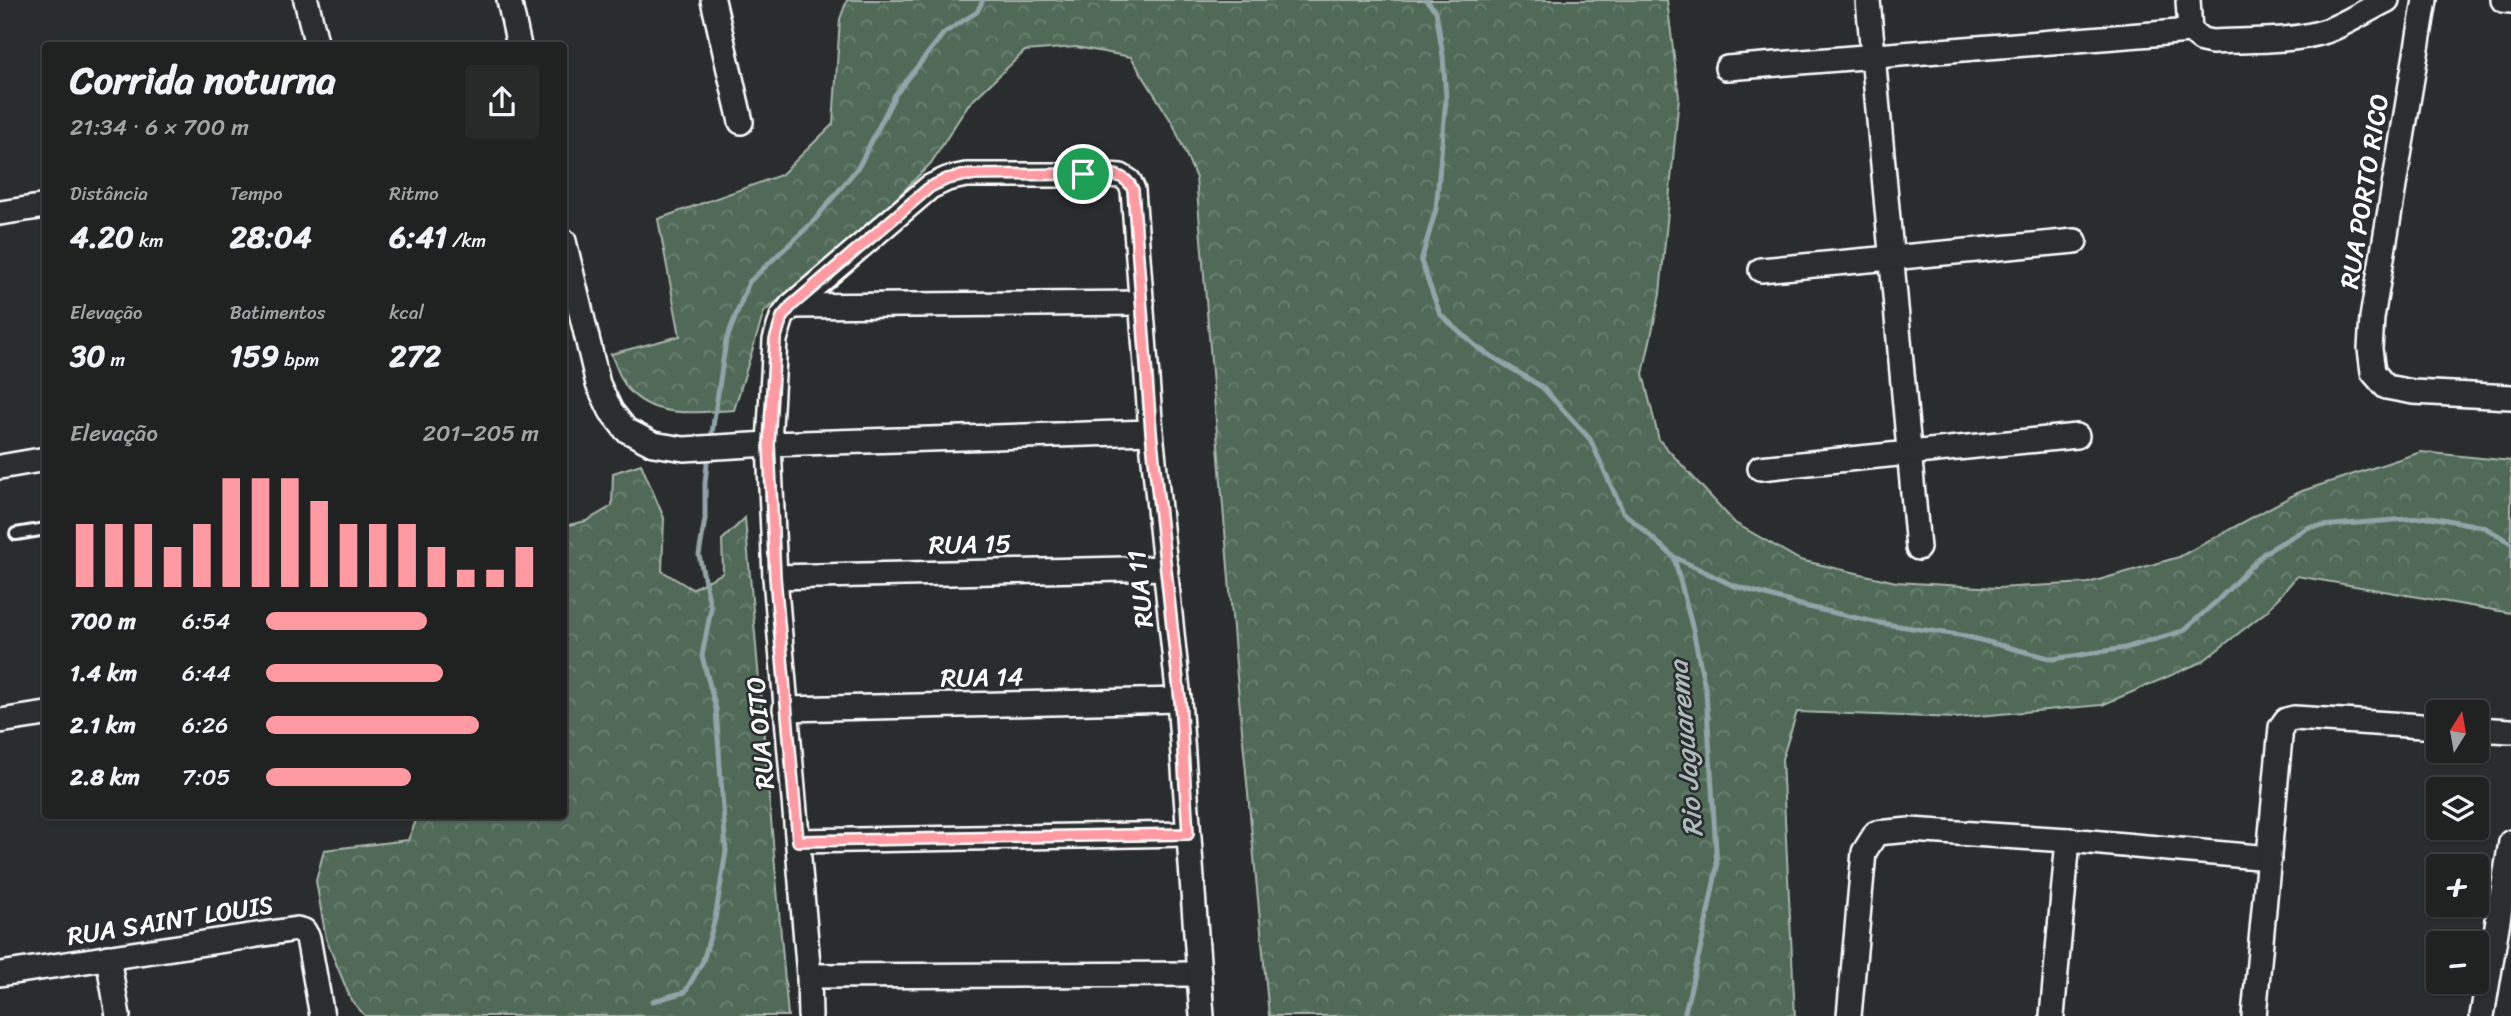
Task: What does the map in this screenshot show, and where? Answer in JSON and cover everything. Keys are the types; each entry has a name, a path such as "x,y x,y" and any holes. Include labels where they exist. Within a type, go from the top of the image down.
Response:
{"street":[{"path":"306,0 316,42"},
{"path":"509,0 518,42"},
{"path":"713,0 741,122"},
{"path":"1868,0 1918,548"},
{"path":"2188,0 2190,31"},
{"path":"1727,68 2190,31 2202,40 2213,42 2302,36 2339,25 2387,0"},
{"name":"RUA PORTO RICO","path":"2425,0 2372,318 2370,349 2373,372 2386,387 2413,392 2511,397"},
{"path":"2503,0 2511,1"},
{"name":"RUA 11","path":"791,306 930,187 947,179 966,175 1107,175 1121,176 1129,181 1133,190 1151,432 1180,700 1202,1016"},
{"path":"0,213 42,207"},
{"path":"1761,270 2075,242"},
{"path":"567,254 597,384 611,411 626,430 653,444 684,449 1151,432"},
{"path":"791,306 1142,303"},
{"name":"RUA OITO","path":"791,306 782,317 775,340 769,444 775,577 809,976 810,1016"},
{"path":"1760,468 2077,436"},
{"path":"0,467 42,460"},
{"name":"RUA 15","path":"775,577 1166,568"},
{"name":"RUA 14","path":"785,709 1180,700"},
{"path":"0,721 42,715"},
{"path":"2254,1016 2281,727 2286,720 2294,718 2426,726"},
{"path":"2489,730 2511,731"},
{"path":"1849,1016 1864,852 1876,833 1910,830 2068,840 2269,858"},
{"path":"798,841 1188,834"},
{"path":"2052,1016 2068,840"},
{"path":"2482,1016 2511,842"},
{"name":"RUA SAINT LOUIS","path":"0,974 297,929 304,931 308,939 321,1016"},
{"path":"108,957 118,1016"},
{"path":"809,976 1199,974"}],"lane":[{"path":"16,534 42,530"}],"green space":[{"path":"847,0 1667,0 1679,97 1660,294 1643,374 1659,440 1735,523 1800,560 1896,582 1997,588 2088,583 2179,557 2299,492 2421,452 2511,461 2511,613 2297,576 2267,611 2202,662 2102,705 1956,718 1797,712 1782,759 1795,1016 1269,1016 1237,677 1196,178 1173,124 1131,57 1076,47 1025,51 968,105 931,163 882,213 764,312 734,410 677,412 651,406 628,389 618,372 611,354 680,336 658,219 781,175 833,124 840,19"},
{"path":"641,464 664,518 662,571 692,589 723,573 722,540 745,518 788,1016 365,1016 351,1000 326,939 316,881 324,850 408,840 417,819 567,819 567,525 586,521 612,506 613,473"}],"waterway":[{"path":"712,433 726,341 749,282 813,222 859,166 895,95 944,33 977,12 983,0"},
{"name":"Rio Jaguarema","path":"1426,0 1436,11 1446,98 1436,209 1421,261 1440,314 1478,348 1542,387 1590,439 1623,512 1674,557 1693,630 1706,692 1717,867 1684,1016"},
{"path":"653,1001 685,992 703,961 715,919 726,851 716,709 702,656 711,609 699,555 705,519 707,464"},
{"path":"1674,557 1732,585 1804,606 1879,623 1965,636 2053,659 2125,648 2183,631 2264,553 2309,527 2431,517 2484,527 2511,543"}],"route":[{"path":"1083,174 1121,176 1129,181 1133,190 1151,432 1180,700 1188,834 798,841 775,577 769,444 775,340 782,317 815,284 930,187 947,179 966,175 1083,174"}]}
